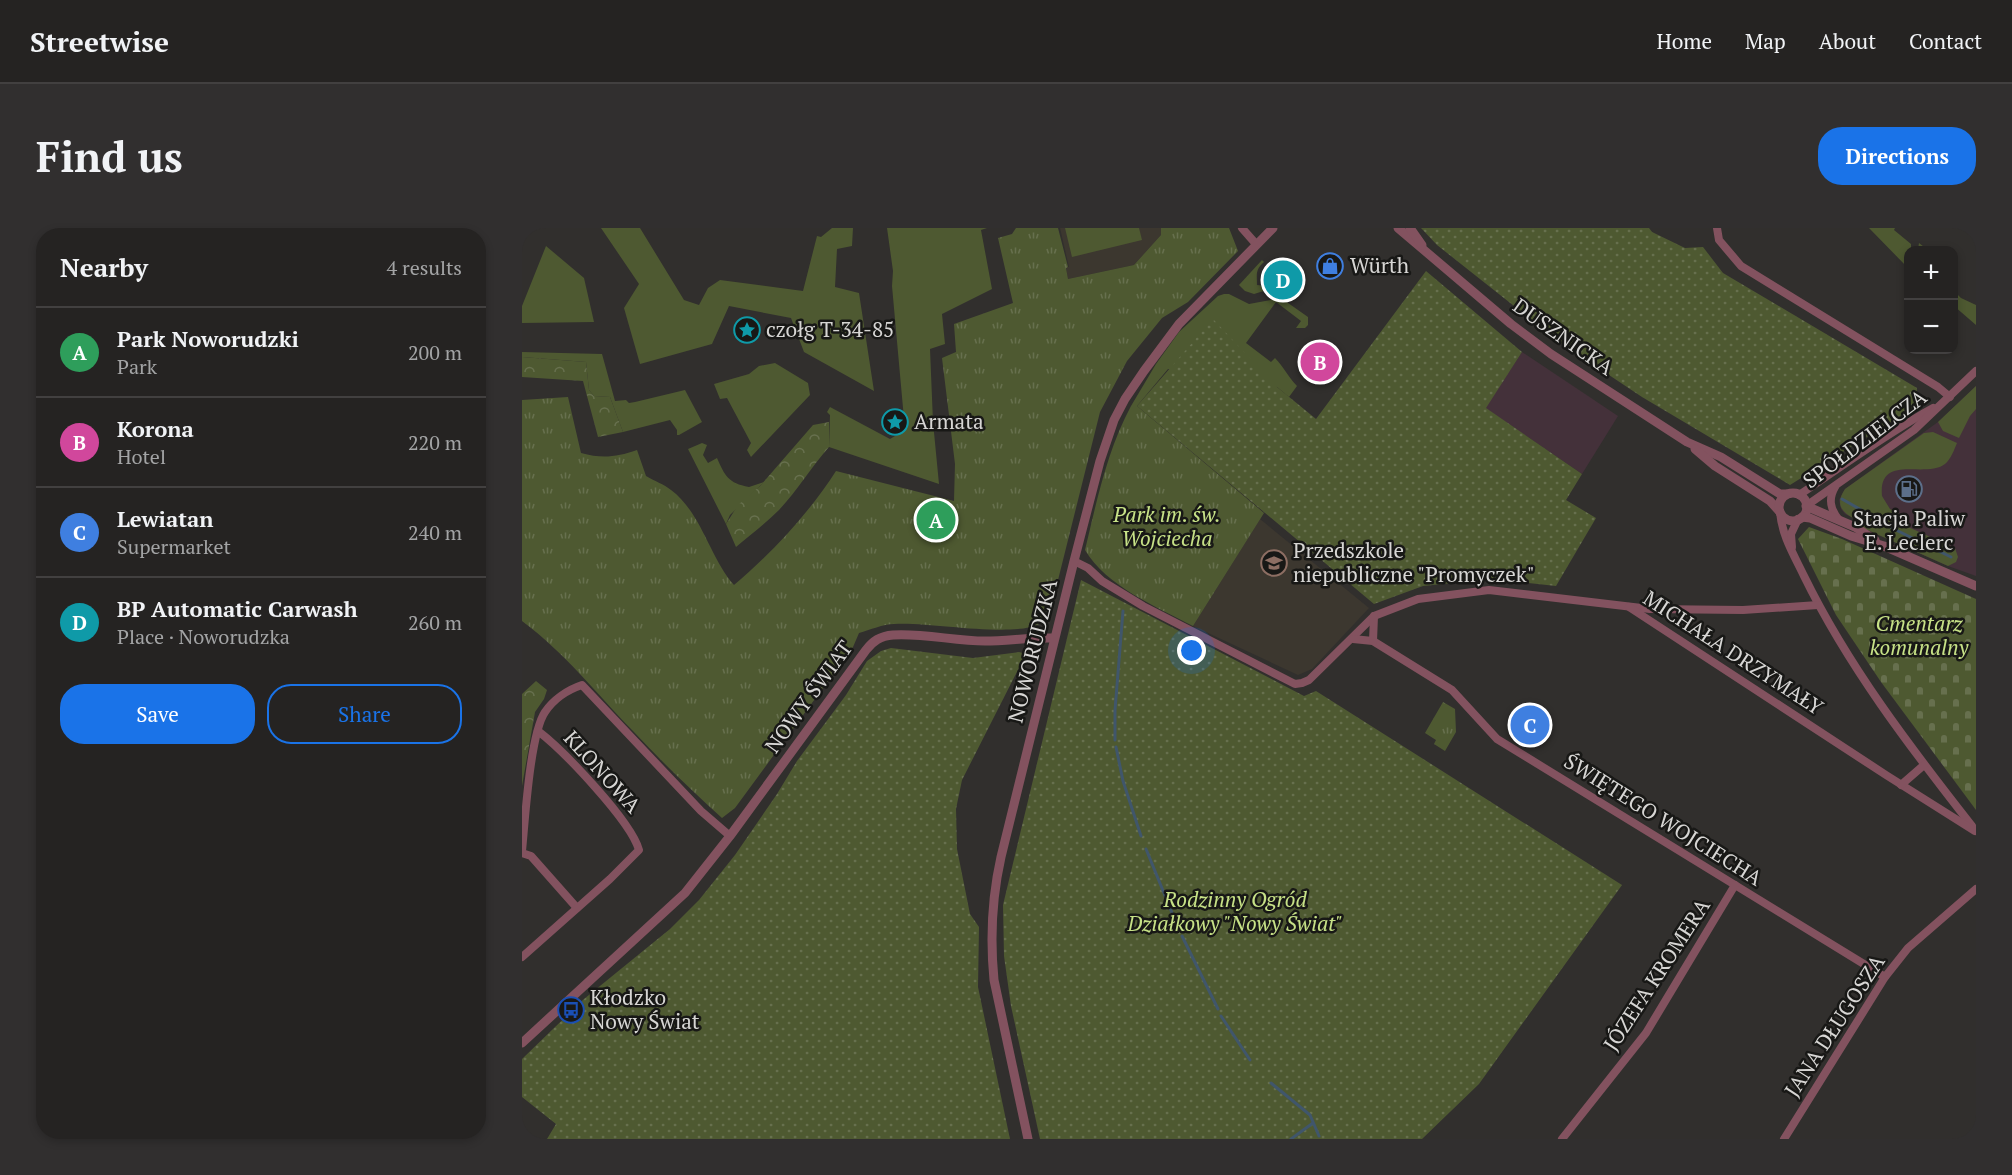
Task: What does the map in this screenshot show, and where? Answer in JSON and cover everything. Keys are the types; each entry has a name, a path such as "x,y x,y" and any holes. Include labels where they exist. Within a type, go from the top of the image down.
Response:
{"street":[{"path":"1242,228 1256,244"},
{"name":"NOWORUDZKA","path":"1028,1139 994,980 993,903 997,872 1100,461 1114,420 1125,399 1179,324 1273,228"},
{"name":"DUSZNICKA","path":"1398,228 1511,324 1551,354 1687,442 1715,466 1770,501 1780,512"},
{"name":"DUSZNICKA","path":"1410,228 1427,252"},
{"path":"1717,228 1719,240 1741,266 1938,387 1947,399"},
{"name":"SPÓŁDZIELCZA","path":"1806,506 1914,430 1976,371"},
{"name":"SPÓŁDZIELCZA","path":"1799,495 1869,445 1947,399"},
{"name":"DUSZNICKA","path":"1687,442 1721,457 1780,494 1787,494"},
{"path":"1835,486 1831,494 1831,504 1833,513 1840,520"},
{"path":"1884,546 1855,527 1806,506 1799,495 1787,494 1779,504 1783,533 1818,605 1856,667 1924,765 1976,831"},
{"path":"1793,554 1791,534 1806,506"},
{"path":"1780,512 1786,519 1810,518 1851,536 1884,546 1976,586"},
{"name":"MICHAŁA DRZYMAŁY","path":"1074,561 1143,606 1295,684 1310,680 1374,616 1418,599 1490,590 1628,606 1901,785 1976,831"},
{"path":"1628,606 1650,609 1743,610 1818,605"},
{"path":"1373,641 1374,616"},
{"name":"NOWY ŚWIAT","path":"522,1043 685,893 730,836 834,692 878,638 906,635 987,642 1035,637 1054,638"},
{"name":"ŚWIĘTEGO WOJCIECHA","path":"1353,639 1373,641 1452,690 1497,739 1885,977"},
{"path":"522,957 577,908 531,856 522,852 538,731 544,713 565,693 582,685 701,811 730,836"},
{"name":"KLONOWA","path":"538,731 554,743 619,815 636,838 639,850 577,908"},
{"path":"1901,785 1924,765"},
{"name":"JÓZEFA KROMERA","path":"1562,1139 1646,1033 1735,885"},
{"name":"JANA DŁUGOSZA","path":"1784,1139 1885,977 1908,948 1976,888"}],"shaded area":[{"path":"1060,228 1161,228 1161,235 1134,265 1068,279 1066,267 1069,267"},
{"path":"1522,352 1618,416 1582,474 1485,408"},
{"path":"1976,386 1976,576 1854,524 1855,519 1845,514 1839,500 1845,489 1938,422"},
{"name":"Przedszkole niepubliczne \"Promyczek\"","path":"1260,519 1369,608 1312,669 1298,675 1193,626"}],"green space":[{"path":"601,228 640,228 684,300 699,305 708,288 720,280 803,291 817,236 821,237 832,228 853,228 852,246 837,249 835,287 859,293 874,391 804,352 791,318 729,306 712,344 640,364 624,308 639,284"},
{"path":"887,228 987,228 981,230 992,289 942,314 945,344 930,349 933,422 939,484 829,447 830,415 827,412 830,407 890,439 905,430 892,286 893,271"},
{"path":"1016,228 1058,228 1068,267 1066,268 1068,279 1134,265 1161,235 1161,228 1229,228 1238,251 1188,302 1162,318 1127,361 1100,412 1051,608 1046,618 1029,628 992,630 890,624 859,633 853,647 735,808 722,818 654,753 566,660 522,621 522,400 568,397 581,453 609,456 637,450 646,476 671,490 690,510 718,562 734,585 789,532 836,471 954,501 955,464 942,358 956,352 954,324 1013,303 998,238 1012,234"},
{"path":"1065,228 1139,228 1142,240 1072,257"},
{"path":"1421,228 1649,228 1652,232 1685,248 1703,247 1723,273 1917,388 1916,406 1790,485 1642,397 1558,341 1437,245"},
{"path":"1869,228 1895,228 1894,230 1911,244 1911,246 1904,246 1904,264"},
{"path":"546,246 584,278 594,322 522,323 522,306"},
{"path":"1262,260 1264,262 1258,270 1257,285 1266,286 1267,281 1293,285 1294,288 1274,288 1254,294 1245,291 1239,285"},
{"path":"1426,271 1522,352 1486,408 1582,474 1566,500 1596,518 1556,586 1492,579 1423,586 1374,604 1137,406 1213,319 1277,387 1316,419"},
{"path":"1229,294 1249,304 1281,298 1308,317 1308,325 1305,328 1296,328 1301,321 1276,302 1246,343 1271,362 1275,358 1281,365 1297,386 1289,397 1277,387 1168,369 1137,406 1131,406 1156,364 1179,332 1218,296"},
{"path":"1958,295 1976,305 1976,325 1958,309"},
{"path":"522,352 602,354 615,401 626,400 629,403 685,390 702,422 679,435 670,420 623,432 610,397 594,396 589,390 586,362 522,357"},
{"path":"522,357 586,362 589,390 594,396 610,397 623,432 598,437 583,381 522,377"},
{"path":"775,363 808,383 810,395 751,457 747,450 751,443 727,398 720,399 714,384 749,374 759,366"},
{"path":"1976,386 1976,409 1959,438 1943,431 1938,422"},
{"name":"Park im. św. Wojciecha","path":"1131,406 1137,406 1264,513 1193,626 1119,585 1094,563 1085,550 1109,458"},
{"path":"829,422 829,447 779,510 736,547 726,524 738,505 760,486 813,425"},
{"path":"1933,432 1957,443 1947,462 1937,468 1895,471 1887,475 1883,483 1882,496 1890,509 1909,519 1906,526 1955,548 1958,557 1956,562 1948,566 1854,524 1855,519 1843,510 1840,503 1845,489 1924,433"},
{"path":"702,443 707,445 703,455 708,463 717,458 725,474 732,481 749,487 764,482 730,515 726,524 688,449"},
{"name":"Cmentarz komunalny","path":"1809,527 1842,539 1976,599 1976,810 1881,682 1836,615 1798,539"},
{"name":"Rodzinny Ogród Działkowy \"Nowy Świat\"","path":"1081,580 1304,696 1316,691 1622,885 1479,1084 1422,1139 1040,1139 1011,1006 1004,956 1003,905"},
{"path":"891,648 973,658 1019,652 1026,654 962,780 956,809 957,849 970,914 979,927 978,987 1010,1139 547,1139 556,1124 522,1097 522,1059 584,999 670,929 699,900 735,855 867,661 881,651"},
{"path":"536,681 547,690 535,712 522,786 522,694"},
{"path":"1443,702 1455,709 1456,732 1445,751 1434,744 1436,740 1425,733"}],"waterway":[{"path":"1842,499 1898,531 1951,557"},
{"path":"1115,740 1115,710 1123,611"},
{"path":"1116,747 1123,781 1141,836"},
{"path":"1146,849 1177,925"},
{"path":"1182,936 1218,1009"},
{"path":"1221,1016 1250,1060"},
{"path":"1271,1083 1310,1115 1319,1136"},
{"path":"1291,1139 1313,1123"}],"place":[{"name":"Würth","path":"1330,266"},
{"name":"BP Automatic Carwash","path":"1283,280"},
{"name":"czołg T-34-85","path":"747,330"},
{"name":"Korona","path":"1320,362"},
{"name":"Armata","path":"895,422"},
{"name":"Stacja Paliw E. Leclerc","path":"1909,489"},
{"name":"Park Noworudzki","path":"936,520"},
{"name":"Przedszkole niepubliczne \"Promyczek\"","path":"1274,563"},
{"name":"Lewiatan","path":"1530,725"},
{"name":"Kłodzko Nowy Świat","path":"571,1010"}]}
